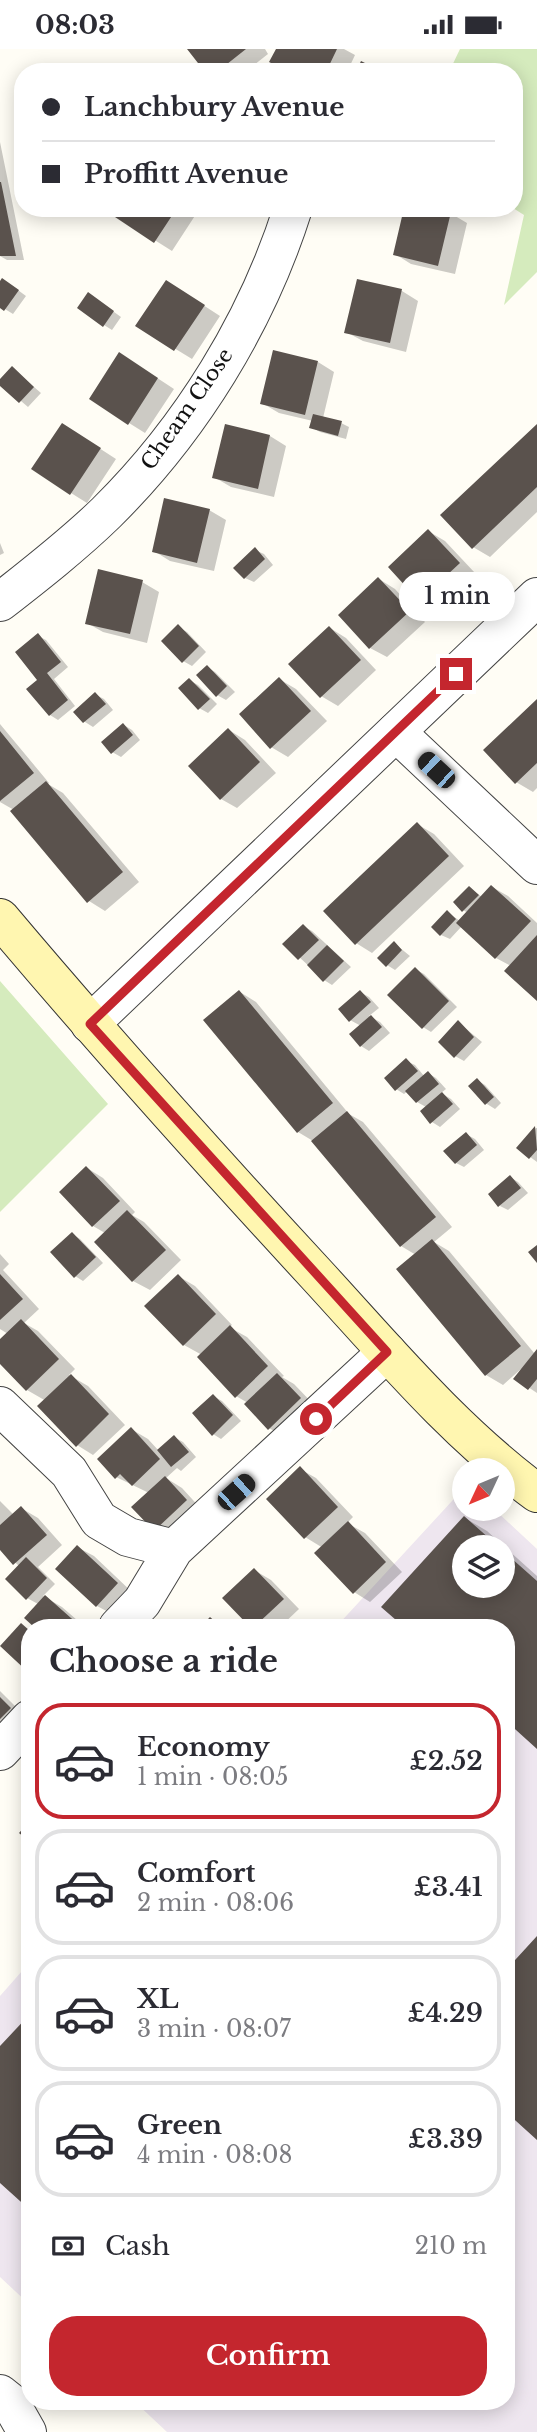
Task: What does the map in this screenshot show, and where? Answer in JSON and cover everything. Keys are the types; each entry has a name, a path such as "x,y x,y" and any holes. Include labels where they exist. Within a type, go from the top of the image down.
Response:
{"main road":[{"path":"0,918 90,1024 387,1352 480,1446 537,1493"}],"street":[{"name":"Cheam Close","path":"0,602 105,513 165,447 217,372 254,307 290,217"},
{"path":"90,1024 537,597"},
{"path":"396,732 537,865"},
{"path":"126,1619 142,1602 174,1549 387,1352"},
{"path":"0,1406 69,1472 99,1520 128,1537 174,1549"},
{"path":"0,1751 21,1729"},
{"path":"0,2394 10,2402 27,2432"}],"shaded area":[{"path":"452,1501 452,1521 507,1521 537,1549 537,2432 167,2432 144,2410 515,2410 515,1619 343,1619"},
{"path":"21,1972 21,2297 0,2277 0,1996"}],"green space":[{"path":"460,49 537,49 537,272 504,305 524,215 523,63 453,63"},
{"path":"0,981 108,1104 0,1212"}],"building":[{"path":"187,49 246,49 228,63 198,63"},
{"path":"276,49 337,49 330,63 269,62"},
{"path":"1,182 16,256 0,256"},
{"path":"115,217 171,217 154,243"},
{"path":"402,217 450,217 438,266 393,255"},
{"path":"2,278 19,290 4,311 0,308"},
{"path":"357,279 402,289 390,343 344,333"},
{"path":"166,280 205,305 174,351 135,326"},
{"path":"88,292 114,311 103,327 77,308"},
{"path":"273,350 318,361 305,415 260,404"},
{"path":"119,352 158,378 128,425 89,399"},
{"path":"12,366 34,387 19,403 0,386 0,379"},
{"path":"313,414 342,421 338,436 309,428"},
{"path":"62,423 101,448 70,495 31,469"},
{"path":"225,424 270,435 258,489 212,478"},
{"path":"537,424 537,487 472,549 440,515"},
{"path":"164,498 210,509 197,563 152,552"},
{"path":"428,529 460,563 419,601 388,567"},
{"path":"255,547 265,559 244,579 233,568"},
{"path":"98,569 143,580 130,634 85,624"},
{"path":"378,577 410,611 369,649 338,615"},
{"path":"178,624 199,646 182,663 161,641"},
{"path":"329,626 361,660 320,698 288,664"},
{"path":"38,633 61,662 47,673 68,700 49,716 26,689 37,680 15,652"},
{"path":"207,665 227,686 216,697 196,675"},
{"path":"279,677 311,711 270,749 239,714"},
{"path":"189,678 210,699 198,710 178,688"},
{"path":"95,692 106,704 83,723 73,712"},
{"path":"537,699 537,763 515,784 483,750"},
{"path":"123,723 133,735 111,754 101,742"},
{"path":"228,728 260,762 220,800 188,766"},
{"path":"0,731 34,773 0,801"},
{"path":"46,781 123,872 87,903 10,811"},
{"path":"417,822 449,856 355,945 323,911"},
{"path":"491,885 531,921 495,959 456,923"},
{"path":"469,886 479,895 462,912 453,902"},
{"path":"447,910 456,919 440,936 431,927"},
{"path":"303,924 319,940 298,960 282,944"},
{"path":"537,935 537,1001 504,971"},
{"path":"394,941 402,950 386,967 377,958"},
{"path":"327,945 344,961 323,982 307,965"},
{"path":"415,967 449,1001 422,1029 387,995"},
{"path":"239,990 333,1103 297,1133 203,1020"},
{"path":"360,990 371,1002 349,1022 338,1009"},
{"path":"371,1015 382,1027 360,1047 349,1034"},
{"path":"458,1020 474,1037 454,1058 438,1042"},
{"path":"406,1058 418,1071 395,1091 384,1078"},
{"path":"428,1071 439,1084 416,1103 405,1091"},
{"path":"477,1078 494,1097 485,1105 468,1086"},
{"path":"442,1092 453,1104 430,1124 420,1111"},
{"path":"347,1111 436,1217 400,1247 311,1141"},
{"path":"535,1126 537,1150 529,1159 516,1148"},
{"path":"466,1132 477,1145 455,1164 443,1151"},
{"path":"86,1166 120,1201 92,1227 59,1192"},
{"path":"510,1175 521,1188 498,1207 488,1194"},
{"path":"127,1210 166,1250 132,1282 94,1242"},
{"path":"72,1232 96,1257 74,1278 50,1252"},
{"path":"432,1239 521,1346 485,1376 396,1269"},
{"path":"537,1245 537,1263 528,1252"},
{"path":"0,1274 23,1299 0,1320"},
{"path":"178,1274 216,1314 183,1346 144,1306"},
{"path":"21,1319 59,1359 26,1391 0,1364 0,1339"},
{"path":"230,1325 268,1366 235,1398 197,1357"},
{"path":"537,1349 537,1379 528,1390 513,1379"},
{"path":"277,1373 301,1398 268,1430 244,1404"},
{"path":"71,1374 109,1414 76,1447 37,1406"},
{"path":"213,1394 233,1415 212,1436 192,1413"},
{"path":"131,1427 160,1459 132,1486 120,1474 115,1479 97,1459"},
{"path":"174,1435 189,1452 171,1467 157,1450"},
{"path":"300,1466 338,1507 304,1539 266,1499"},
{"path":"165,1476 187,1500 154,1531 131,1507"},
{"path":"21,1506 47,1535 13,1565 0,1550 0,1525"},
{"path":"348,1521 386,1562 353,1594 314,1553"},
{"path":"459,1521 470,1521 485,1535 452,1535 452,1598 515,1598 515,1562 537,1581 537,1749 515,1729 515,1619 395,1619 381,1607"},
{"path":"77,1545 118,1583 96,1607 55,1569"},
{"path":"26,1557 47,1578 26,1600 5,1579"},
{"path":"254,1568 284,1599 263,1619 242,1619 222,1598"},
{"path":"45,1595 72,1619 25,1619"},
{"path":"21,1623 21,1666 0,1646"},
{"path":"0,1697 11,1708 0,1719"},
{"path":"537,1936 537,2140 515,2120 515,1960"},
{"path":"21,2024 21,2202 0,2183 0,2046"}],"route":[{"path":"316,1419 387,1352 90,1024 456,674"}]}
